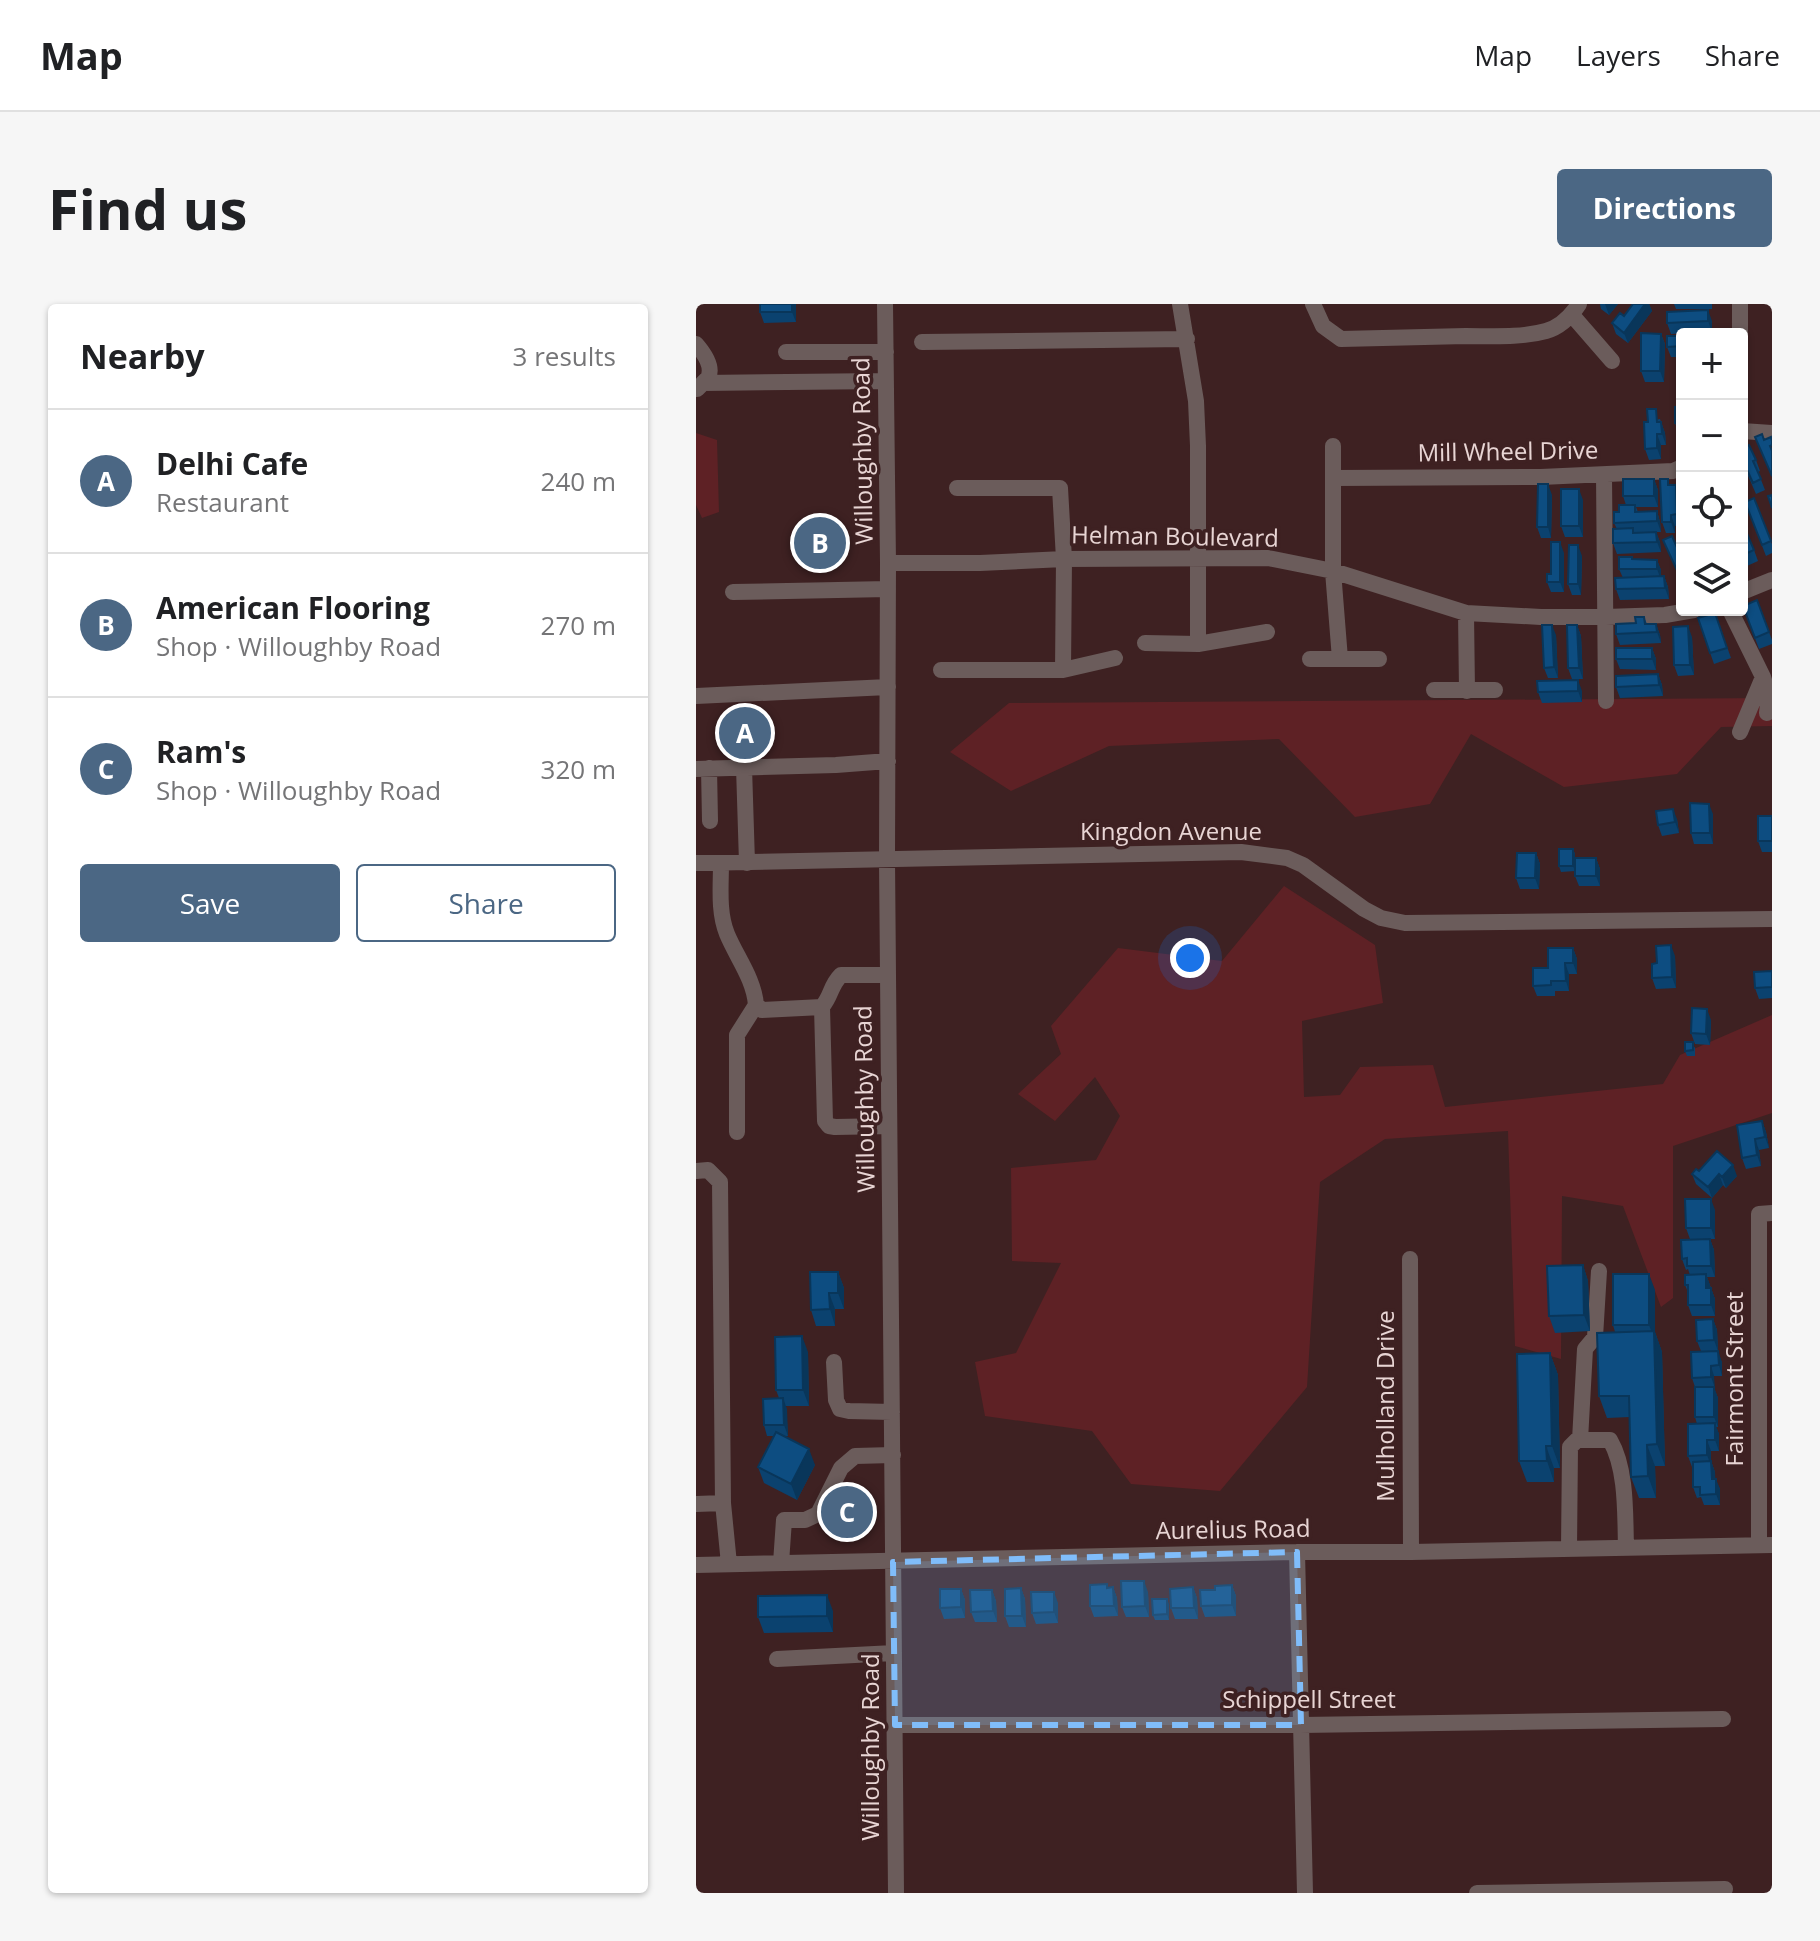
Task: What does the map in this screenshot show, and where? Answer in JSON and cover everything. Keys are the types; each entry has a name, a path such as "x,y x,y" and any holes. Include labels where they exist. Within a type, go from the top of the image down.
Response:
{"street":[{"name":"Willoughby Road","path":"885,304 896,1893"},
{"path":"1180,304 1196,401 1198,644"},
{"path":"1313,304 1323,326 1341,339 1530,334 1549,330 1576,309 1612,361"},
{"path":"1740,304 1740,328"},
{"path":"922,342 1187,339"},
{"path":"696,344 705,354 709,369 708,378 699,387"},
{"path":"786,352 886,352"},
{"path":"699,387 886,381"},
{"path":"1748,431 1772,433"},
{"path":"1333,446 1333,571 1340,659"},
{"name":"Mill Wheel Drive","path":"1334,478 1604,475 1676,470"},
{"path":"1604,475 1606,701"},
{"path":"957,488 1060,488 1064,559 1063,670"},
{"name":"Helman Boulevard","path":"888,563 1268,558 1333,571 1466,613 1541,617 1676,613"},
{"path":"1748,590 1772,580"},
{"path":"733,592 888,589"},
{"path":"1466,613 1467,691"},
{"path":"1733,616 1763,677 1769,696 1767,713"},
{"path":"1145,643 1198,644 1267,632"},
{"path":"941,670 1063,670 1115,658"},
{"path":"1310,659 1379,659"},
{"path":"1740,732 1763,677"},
{"path":"696,696 888,687"},
{"path":"1434,690 1495,690"},
{"path":"710,821 702,769 888,761"},
{"path":"744,767 747,863"},
{"name":"Kingdon Avenue","path":"696,863 1241,852 1287,858 1303,865 1364,909 1381,918 1405,923 1772,919"},
{"path":"721,863 721,911 725,931 755,992 756,1005 737,1035 737,1132"},
{"path":"888,975 841,975 833,983 829,999 822,1007 825,1121 835,1127 889,1126"},
{"path":"756,1005 762,1010 822,1007"},
{"path":"696,1171 708,1170 720,1182 723,1503 729,1564"},
{"name":"Fairmont Street","path":"1765,1214 1766,1545"},
{"name":"Mulholland Drive","path":"1410,1259 1411,1552"},
{"path":"1580,1440 1585,1349 1595,1337 1599,1271"},
{"path":"834,1362 836,1400 840,1409 892,1412"},
{"path":"1569,1549 1570,1447 1577,1440 1610,1440 1615,1448 1623,1487 1626,1548"},
{"path":"781,1563 784,1520 805,1520 818,1514 841,1468 855,1456 893,1455"},
{"path":"696,1504 723,1503"},
{"name":"Aurelius Road","path":"696,1565 1766,1545"},
{"path":"1297,1552 1305,1893"},
{"path":"777,1659 894,1653"},
{"name":"Schippell Street","path":"895,1725 1301,1725 1723,1719"},
{"path":"1477,1893 1725,1889"}],"highlighted area":[{"path":"1297,1552 1301,1725 895,1725 893,1562"}],"shaded area":[{"path":"696,433 717,440 719,512 702,518 696,505"},
{"path":"1772,698 1772,726 1721,727 1677,774 1564,787 1471,734 1430,804 1355,817 1279,739 1109,746 1011,791 950,752 1009,703"},
{"path":"1284,886 1375,945 1383,1003 1302,1021 1304,1097 1340,1095 1360,1067 1433,1065 1445,1107 1663,1084 1680,1055 1772,1015 1772,1113 1673,1146 1673,1298 1661,1307 1623,1206 1562,1196 1561,1359 1515,1346 1508,1131 1385,1139 1320,1182 1307,1387 1220,1491 1131,1484 1092,1431 985,1416 975,1362 1016,1353 1061,1263 1012,1261 1011,1168 1096,1160 1120,1116 1095,1077 1055,1121 1018,1094 1061,1054 1051,1026 1118,948 1222,961"}],"building":[{"path":"760,304 792,304 792,312 760,312"},
{"path":"1633,304 1645,304 1624,333 1612,323 1620,313 1624,316"},
{"path":"1708,310 1708,321 1667,323 1667,312"},
{"path":"1641,333 1661,334 1660,371 1641,371"},
{"path":"1667,336 1676,336 1676,346 1667,347"},
{"path":"1647,409 1656,409 1657,422 1661,422 1662,434 1657,434 1657,448 1645,449"},
{"path":"1762,434 1764,440 1771,437 1772,441 1772,476 1755,437"},
{"path":"1748,445 1761,479 1753,483 1748,472"},
{"path":"1623,479 1654,479 1654,496 1623,496"},
{"path":"1660,479 1668,479 1668,485 1676,485 1676,514 1671,515 1671,522 1662,522"},
{"path":"1538,484 1548,484 1548,527 1537,527"},
{"path":"1561,489 1579,489 1579,526 1561,526"},
{"path":"1754,498 1771,541 1762,545 1748,510 1748,501"},
{"path":"1619,505 1635,505 1635,512 1657,511 1657,521 1614,523 1614,512 1619,512"},
{"path":"1633,528 1633,533 1656,532 1657,542 1613,543 1613,529"},
{"path":"1672,536 1676,545 1676,568 1663,540"},
{"path":"1748,536 1754,550 1748,553"},
{"path":"1551,542 1560,542 1560,582 1547,582 1547,574 1551,574"},
{"path":"1569,545 1578,545 1578,584 1568,584"},
{"path":"1619,557 1657,560 1657,569 1619,569"},
{"path":"1664,576 1665,588 1616,589 1615,578"},
{"path":"1757,600 1769,632 1755,638 1747,616 1748,604"},
{"path":"1716,616 1727,648 1710,653 1698,618"},
{"path":"1635,617 1644,617 1645,624 1656,624 1657,632 1616,634 1616,624 1636,623"},
{"path":"1542,625 1552,625 1554,667 1544,668"},
{"path":"1567,625 1577,625 1579,668 1568,668"},
{"path":"1688,626 1690,665 1674,665 1673,627"},
{"path":"1616,648 1652,648 1652,659 1616,659"},
{"path":"1658,674 1659,685 1616,687 1616,676"},
{"path":"1578,680 1578,691 1538,692 1537,681"},
{"path":"1690,803 1709,804 1710,833 1691,833"},
{"path":"1673,809 1675,822 1658,825 1656,811"},
{"path":"1758,816 1772,816 1772,841 1758,841"},
{"path":"1559,849 1573,849 1573,866 1559,866"},
{"path":"1517,853 1536,853 1535,878 1516,878"},
{"path":"1575,858 1596,858 1596,876 1575,876"},
{"path":"1671,945 1672,977 1652,978 1652,964 1657,963 1656,946"},
{"path":"1548,948 1573,948 1573,963 1565,963 1566,981 1533,986 1533,968 1548,968"},
{"path":"1772,971 1772,987 1755,988 1754,972"},
{"path":"1692,1008 1707,1009 1706,1034 1691,1033"},
{"path":"1685,1042 1693,1042 1693,1050 1685,1051"},
{"path":"1762,1121 1765,1137 1755,1139 1757,1155 1742,1158 1737,1125"},
{"path":"1717,1151 1733,1165 1722,1177 1719,1174 1708,1187 1692,1174 1696,1169 1699,1171"},
{"path":"1685,1199 1711,1199 1711,1228 1686,1228"},
{"path":"1710,1239 1711,1266 1687,1266 1687,1258 1682,1259 1681,1240"},
{"path":"1583,1265 1584,1315 1549,1316 1547,1266"},
{"path":"810,1272 838,1272 838,1293 829,1293 830,1309 811,1310"},
{"path":"1613,1274 1649,1274 1649,1325 1613,1325"},
{"path":"1706,1274 1706,1288 1711,1288 1711,1305 1688,1305 1685,1275"},
{"path":"1713,1319 1714,1340 1697,1341 1696,1320"},
{"path":"1654,1331 1657,1444 1647,1445 1648,1476 1631,1477 1629,1396 1599,1396 1597,1333"},
{"path":"802,1336 803,1390 776,1390 775,1337"},
{"path":"1718,1351 1719,1365 1711,1366 1711,1377 1692,1378 1691,1352"},
{"path":"1550,1353 1552,1446 1546,1446 1547,1461 1519,1461 1517,1354"},
{"path":"1695,1387 1714,1387 1714,1417 1695,1417"},
{"path":"783,1398 784,1425 764,1425 763,1399"},
{"path":"1715,1423 1715,1440 1707,1440 1707,1455 1688,1456 1688,1424"},
{"path":"776,1432 809,1449 791,1484 758,1467"},
{"path":"1711,1461 1716,1494 1700,1495 1700,1487 1693,1487 1693,1462"},
{"path":"1121,1581 1144,1581 1145,1606 1122,1607"},
{"path":"1107,1584 1107,1588 1113,1587 1114,1606 1090,1606 1090,1585"},
{"path":"1232,1585 1232,1605 1201,1606 1200,1590"},
{"path":"1193,1587 1194,1608 1171,1608 1170,1589"},
{"path":"1021,1588 1022,1616 1005,1616 1005,1589"},
{"path":"940,1589 961,1589 961,1607 940,1608"},
{"path":"970,1590 992,1590 993,1611 971,1612"},
{"path":"1031,1592 1054,1592 1054,1612 1032,1613"},
{"path":"827,1595 827,1616 758,1617 758,1596"},
{"path":"1152,1599 1167,1599 1167,1614 1153,1615"}],"place":[{"name":"American Flooring","path":"820,543"},
{"name":"Delhi Cafe","path":"745,733"},
{"name":"Ram's","path":"847,1512"}]}
